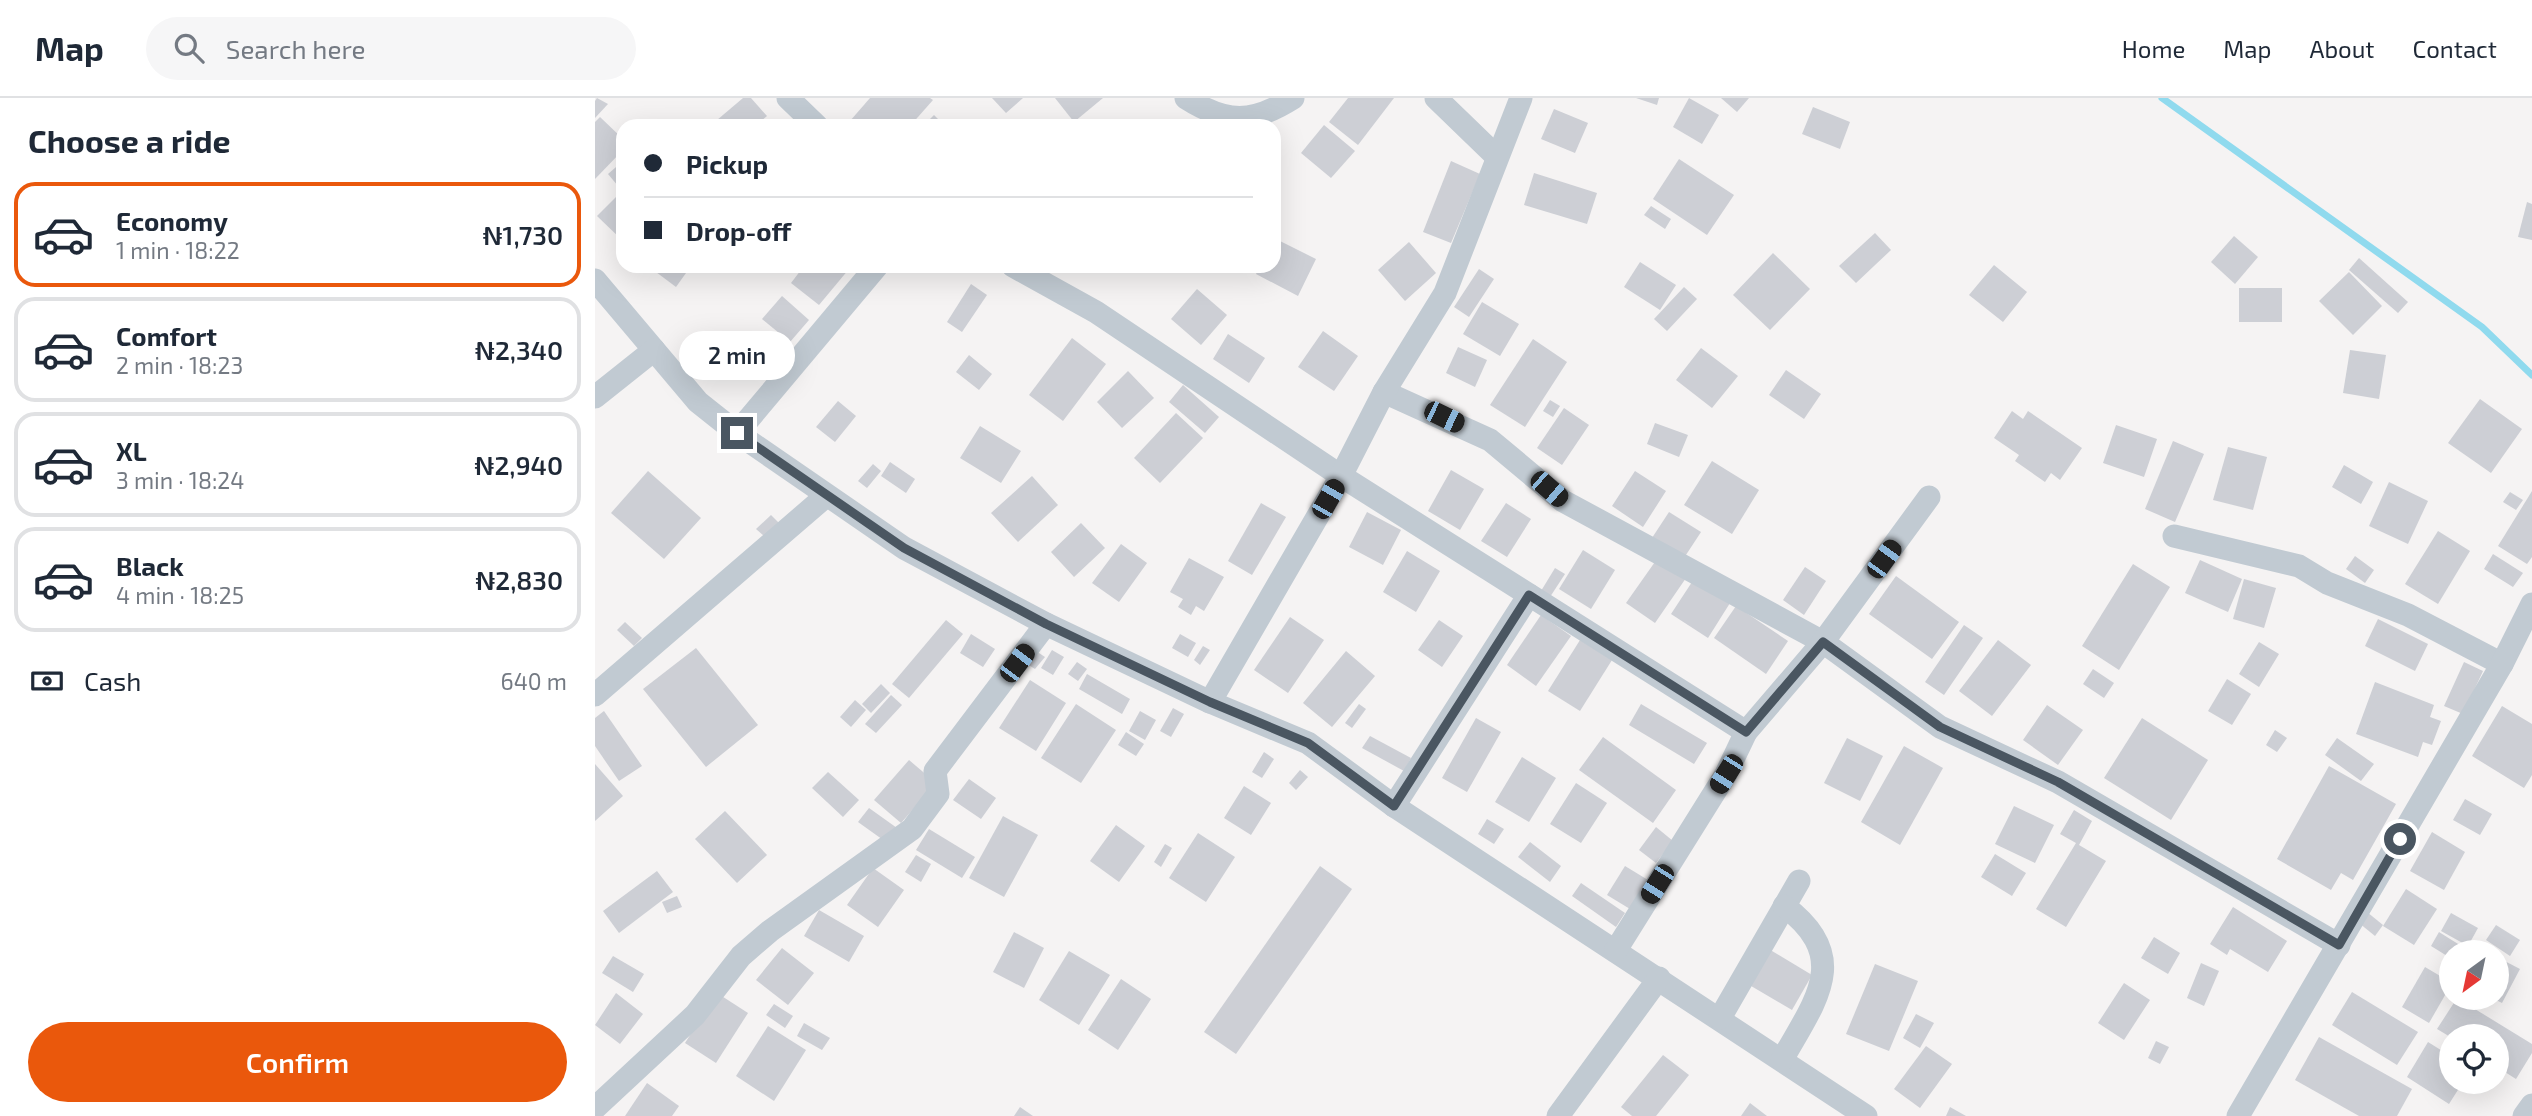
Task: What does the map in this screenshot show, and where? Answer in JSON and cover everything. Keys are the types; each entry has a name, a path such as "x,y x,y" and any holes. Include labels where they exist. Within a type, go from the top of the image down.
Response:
{"street":[{"path":"788,98 810,119"},
{"path":"1186,98 1213,115 1238,118 1261,114 1293,98"},
{"path":"1436,98 1497,157"},
{"path":"1210,702 1341,476 1384,391 1445,293 1521,98"},
{"path":"737,433 871,273"},
{"path":"1026,273 1096,312 1341,476 1746,732"},
{"path":"595,281 698,402 737,433 904,548 1046,624 1210,702 1308,743 1394,806 1720,1018 1865,1116"},
{"path":"595,397 654,350"},
{"path":"1384,391 1490,440 1563,501 1823,642 1940,727 2058,782 2339,945"},
{"path":"595,695 826,496"},
{"path":"1616,950 1726,774 1746,732 1823,642 1929,497"},
{"path":"2174,536 2299,566 2327,583 2408,615 2502,664"},
{"path":"1394,806 1529,595"},
{"path":"2238,1116 2502,664 2532,604"},
{"path":"595,1108 695,1015 741,956 769,931 912,829 938,794 935,771 1046,624"},
{"path":"1720,1018 1799,881"},
{"path":"1782,1060 1824,976 1822,950 1806,922 1784,906"},
{"path":"1558,1116 1659,978"},
{"path":"2524,1116 2532,1105"}],"building":[{"path":"597,98 608,104 595,118 595,101"},
{"path":"743,98 751,98 767,116 763,119 718,119"},
{"path":"870,98 933,100 916,119 852,119"},
{"path":"992,98 1023,98 1006,113"},
{"path":"1055,98 1103,98 1078,119 1072,119"},
{"path":"1348,98 1394,98 1358,145 1329,122"},
{"path":"1636,98 1659,98 1657,105"},
{"path":"1689,98 1719,115 1702,144 1673,127"},
{"path":"1721,98 1749,98 1737,112"},
{"path":"1813,107 1850,122 1840,149 1802,134"},
{"path":"1554,109 1588,123 1575,153 1541,139"},
{"path":"600,117 616,132 616,157 595,179 595,122"},
{"path":"1324,125 1355,151 1331,178 1301,153"},
{"path":"1679,159 1734,195 1707,235 1653,199"},
{"path":"1451,161 1480,174 1451,243 1423,232"},
{"path":"616,167 616,184 608,174"},
{"path":"1534,173 1597,193 1587,224 1524,205"},
{"path":"616,197 616,234 597,216"},
{"path":"2527,202 2532,204 2532,240 2518,237"},
{"path":"1651,206 1671,219 1665,229 1644,215"},
{"path":"1875,233 1891,250 1856,283 1839,266"},
{"path":"2234,236 2258,257 2235,284 2211,262"},
{"path":"1281,242 1316,259 1298,296 1256,274 1281,273"},
{"path":"1409,242 1436,273 1405,301 1378,270"},
{"path":"1773,253 1810,289 1770,330 1733,295"},
{"path":"2359,258 2408,302 2398,313 2349,270"},
{"path":"1640,262 1676,285 1660,310 1624,287"},
{"path":"1994,265 2027,292 2003,322 1969,295"},
{"path":"1479,269 1494,279 1469,317 1454,307"},
{"path":"2349,272 2382,306 2353,335 2319,301"},
{"path":"657,273 686,273 676,287"},
{"path":"799,273 846,273 819,305 791,283"},
{"path":"971,284 987,295 962,332 947,322"},
{"path":"1684,287 1697,299 1667,331 1654,319"},
{"path":"2239,288 2282,288 2282,322 2239,322"},
{"path":"1197,289 1227,315 1201,345 1171,319"},
{"path":"782,296 809,320 790,342 762,319"},
{"path":"1482,302 1519,324 1500,356 1463,334"},
{"path":"1323,331 1358,356 1334,391 1298,367"},
{"path":"1228,334 1265,358 1249,383 1213,359"},
{"path":"1072,338 1106,364 1063,421 1029,395"},
{"path":"1533,339 1567,362 1525,427 1490,405"},
{"path":"1458,347 1487,360 1475,387 1446,373"},
{"path":"1701,348 1738,376 1712,408 1676,380"},
{"path":"2350,350 2386,355 2379,399 2343,393"},
{"path":"969,355 992,374 979,390 956,372"},
{"path":"1786,370 1821,394 1804,419 1769,395"},
{"path":"1128,371 1154,398 1122,428 1097,402"},
{"path":"1183,385 1219,417 1205,433 1169,402"},
{"path":"2480,399 2522,429 2491,473 2448,443"},
{"path":"1550,400 1560,406 1553,417 1543,411"},
{"path":"838,401 856,416 835,442 816,427"},
{"path":"1564,408 1589,425 1562,465 1537,448"},
{"path":"2012,411 2023,419 2028,411 2082,448 2060,480 2051,473 2045,482 2015,461 2019,455 1994,438"},
{"path":"1176,413 1203,438 1160,483 1134,458"},
{"path":"1655,423 1688,435 1679,457 1647,444"},
{"path":"2116,425 2157,439 2144,477 2103,463"},
{"path":"980,426 1021,451 1001,483 960,458"},
{"path":"2173,441 2204,454 2175,522 2145,509"},
{"path":"2228,447 2267,457 2253,510 2213,500"},
{"path":"1712,461 1759,490 1732,534 1684,505"},
{"path":"890,462 915,479 906,493 881,476"},
{"path":"873,464 881,471 867,488 858,481"},
{"path":"2344,465 2373,482 2361,504 2332,487"},
{"path":"1451,470 1484,489 1460,530 1428,511"},
{"path":"648,471 701,518 664,559 611,513"},
{"path":"1635,471 1666,491 1643,527 1612,506"},
{"path":"1032,476 1058,505 1018,542 991,513"},
{"path":"2389,482 2428,501 2408,544 2369,526"},
{"path":"2532,491 2532,557 2527,564 2498,546"},
{"path":"2510,492 2523,500 2516,510 2503,502"},
{"path":"1261,503 1286,517 1252,575 1228,561"},
{"path":"1506,503 1531,519 1507,557 1481,541"},
{"path":"1367,512 1401,530 1383,565 1349,547"},
{"path":"1669,512 1701,532 1682,561 1650,541"},
{"path":"771,515 780,524 765,537 756,529"},
{"path":"1081,523 1105,548 1074,577 1051,552"},
{"path":"2438,531 2470,551 2438,604 2405,584"},
{"path":"1121,544 1147,563 1119,602 1092,583"},
{"path":"1583,550 1615,570 1591,609 1559,589"},
{"path":"1407,551 1440,571 1416,612 1383,592"},
{"path":"2493,554 2523,573 2513,587 2484,569"},
{"path":"2355,556 2374,570 2365,583 2346,569"},
{"path":"1189,558 1224,577 1204,611 1196,606 1191,615 1178,607 1183,599 1170,592"},
{"path":"1657,559 1686,578 1655,623 1626,603"},
{"path":"2200,560 2242,579 2228,612 2185,593"},
{"path":"2133,564 2170,587 2119,670 2082,646"},
{"path":"1805,567 1826,581 1804,615 1783,600"},
{"path":"1555,568 1565,574 1550,597 1541,591"},
{"path":"1896,576 1959,622 1932,659 1869,614"},
{"path":"1694,579 1730,603 1708,638 1671,614"},
{"path":"2244,579 2276,588 2264,628 2233,619"},
{"path":"1736,606 1788,641 1766,674 1714,638"},
{"path":"1541,615 1571,636 1536,686 1507,665"},
{"path":"1290,617 1324,640 1288,693 1254,670"},
{"path":"2378,619 2428,644 2415,671 2365,646"},
{"path":"946,620 963,634 909,698 892,684"},
{"path":"1439,620 1463,636 1442,667 1418,650"},
{"path":"625,622 642,638 634,646 617,630"},
{"path":"1964,625 1983,638 1944,695 1925,682"},
{"path":"971,634 995,649 983,667 960,653"},
{"path":"1180,634 1196,643 1188,657 1172,648"},
{"path":"1580,640 1612,660 1580,711 1548,691"},
{"path":"1998,640 2031,665 1992,716 1959,691"},
{"path":"2259,642 2279,654 2259,687 2239,674"},
{"path":"1203,646 1210,650 1200,665 1194,660"},
{"path":"696,648 758,725 706,767 643,689"},
{"path":"1052,650 1064,657 1053,675 1041,668"},
{"path":"1036,651 1045,657 1035,669 1027,664"},
{"path":"1346,651 1375,676 1332,727 1303,703"},
{"path":"1077,662 1087,669 1078,681 1068,674"},
{"path":"2464,662 2483,671 2463,714 2444,706"},
{"path":"2093,669 2114,683 2104,698 2083,684"},
{"path":"1087,674 1130,699 1122,714 1079,689"},
{"path":"2227,679 2251,694 2232,725 2208,711"},
{"path":"1030,680 1066,703 1036,751 999,728"},
{"path":"2375,682 2434,705 2430,717 2441,721 2432,745 2423,742 2418,757 2356,734"},
{"path":"881,684 890,693 871,713 862,704"},
{"path":"891,695 902,705 876,733 865,724"},
{"path":"855,700 866,710 851,727 840,717"},
{"path":"1076,704 1116,730 1081,783 1041,758"},
{"path":"1359,704 1366,709 1352,728 1345,723"},
{"path":"1641,704 1707,743 1694,764 1629,725"},
{"path":"2047,705 2083,730 2058,765 2023,740"},
{"path":"2502,706 2532,724 2532,775 2524,788 2472,756"},
{"path":"1173,708 1184,714 1171,737 1160,731"},
{"path":"604,711 642,766 619,781 595,746 595,718"},
{"path":"1140,711 1156,720 1145,740 1129,731"},
{"path":"1476,718 1501,732 1467,792 1442,778"},
{"path":"2142,718 2208,760 2171,820 2104,778"},
{"path":"2275,730 2287,738 2277,752 2266,745"},
{"path":"1126,732 1144,744 1136,756 1118,745"},
{"path":"1370,736 1411,758 1404,771 1362,748"},
{"path":"1603,737 1676,790 1653,823 1579,770"},
{"path":"1847,738 1883,756 1860,801 1824,783"},
{"path":"2337,738 2374,764 2361,781 2325,755"},
{"path":"1904,746 1943,768 1900,845 1861,822"},
{"path":"1264,752 1274,759 1262,778 1252,772"},
{"path":"1522,757 1556,778 1529,822 1495,802"},
{"path":"909,760 936,783 901,823 874,800"},
{"path":"595,764 623,796 595,821"},
{"path":"2329,766 2396,804 2353,880 2341,873 2331,890 2277,859"},
{"path":"1300,770 1308,777 1296,790 1289,783"},
{"path":"828,772 859,800 843,817 812,788"},
{"path":"969,779 996,798 981,819 953,800"},
{"path":"1576,783 1607,803 1581,843 1550,824"},
{"path":"1244,786 1271,803 1251,835 1224,818"},
{"path":"2465,799 2492,814 2480,835 2453,820"},
{"path":"2014,806 2054,825 2035,863 1995,844"},
{"path":"869,808 897,828 886,842 858,822"},
{"path":"2074,810 2092,821 2079,845 2106,861 2066,927 2036,909 2076,843 2060,834"},
{"path":"725,811 767,855 737,883 695,839"},
{"path":"1003,816 1038,835 1004,897 969,878"},
{"path":"1487,819 1504,829 1494,844 1478,834"},
{"path":"1116,825 1145,846 1119,882 1090,861"},
{"path":"1656,827 1673,841 1656,863 1639,850"},
{"path":"929,829 975,857 962,878 916,850"},
{"path":"2432,832 2465,852 2444,890 2410,871"},
{"path":"1198,833 1235,857 1206,902 1169,878"},
{"path":"1530,842 1561,866 1550,882 1518,857"},
{"path":"1165,844 1172,848 1161,867 1154,862"},
{"path":"1995,854 2026,873 2012,896 1981,877"},
{"path":"916,855 931,864 921,882 905,872"},
{"path":"1320,866 1352,889 1236,1054 1204,1032"},
{"path":"1625,866 1648,880 1630,909 1607,895"},
{"path":"873,868 904,890 878,927 847,905"},
{"path":"657,871 673,892 619,933 603,911"},
{"path":"1581,883 1625,913 1616,927 1572,896"},
{"path":"2406,889 2437,909 2414,945 2383,926"},
{"path":"677,896 682,907 667,913 662,902"},
{"path":"2233,907 2287,941 2268,972 2230,949 2227,955 2210,944"},
{"path":"819,910 864,936 849,962 804,936"},
{"path":"2367,912 2383,925 2375,936 2359,923"},
{"path":"2451,913 2478,928 2471,940 2457,940 2441,931"},
{"path":"2496,925 2520,940 2510,956 2509,940 2486,940"},
{"path":"1014,932 1044,948 1024,988 993,972"},
{"path":"2439,932 2452,940 2439,940 2439,951 2431,946"},
{"path":"2154,937 2180,953 2168,974 2141,958"},
{"path":"782,948 814,973 788,1005 756,980"},
{"path":"1767,948 1812,975 1792,1010 1746,983"},
{"path":"1069,951 1110,975 1079,1025 1039,1000"},
{"path":"613,956 644,974 633,992 602,973"},
{"path":"2201,963 2219,971 2204,1006 2187,998"},
{"path":"2509,963 2520,969 2509,990"},
{"path":"1875,964 1918,981 1889,1051 1846,1034"},
{"path":"2425,967 2439,975 2439,1006 2429,1023 2402,1007"},
{"path":"1121,979 1151,999 1118,1050 1088,1030"},
{"path":"2124,983 2150,1000 2124,1040 2098,1023"},
{"path":"2352,992 2418,1032 2397,1065 2332,1025"},
{"path":"616,993 643,1014 620,1044 595,1025"},
{"path":"717,993 748,1013 716,1063 685,1043"},
{"path":"774,1004 793,1016 785,1028 766,1015"},
{"path":"2449,1010 2477,1010 2499,1024 2440,1024"},
{"path":"1916,1014 1934,1023 1920,1048 1903,1038"},
{"path":"804,1023 830,1038 822,1050 797,1036"},
{"path":"768,1026 806,1050 774,1101 736,1076"},
{"path":"2509,1030 2532,1044 2532,1053 2516,1079 2509,1075"},
{"path":"2319,1037 2412,1089 2397,1116 2359,1116 2295,1080"},
{"path":"2156,1041 2169,1047 2160,1064 2148,1058"},
{"path":"2428,1042 2439,1049 2439,1094 2455,1094 2449,1104 2407,1077"},
{"path":"1926,1046 1952,1064 1920,1108 1894,1089"},
{"path":"1663,1055 1689,1075 1656,1116 1632,1116 1621,1107"},
{"path":"647,1083 679,1106 672,1116 625,1116"},
{"path":"1750,1103 1767,1116 1741,1116"},
{"path":"1020,1107 1033,1116 1014,1116"},
{"path":"1950,1107 1966,1116 1946,1116"}],"waterway":[{"path":"2162,98 2482,327 2532,375"}],"route":[{"path":"737,433 904,548 1046,624 1210,702 1308,743 1394,806 1529,595 1746,732 1823,642 1940,727 2058,782 2339,945 2400,839"}]}
